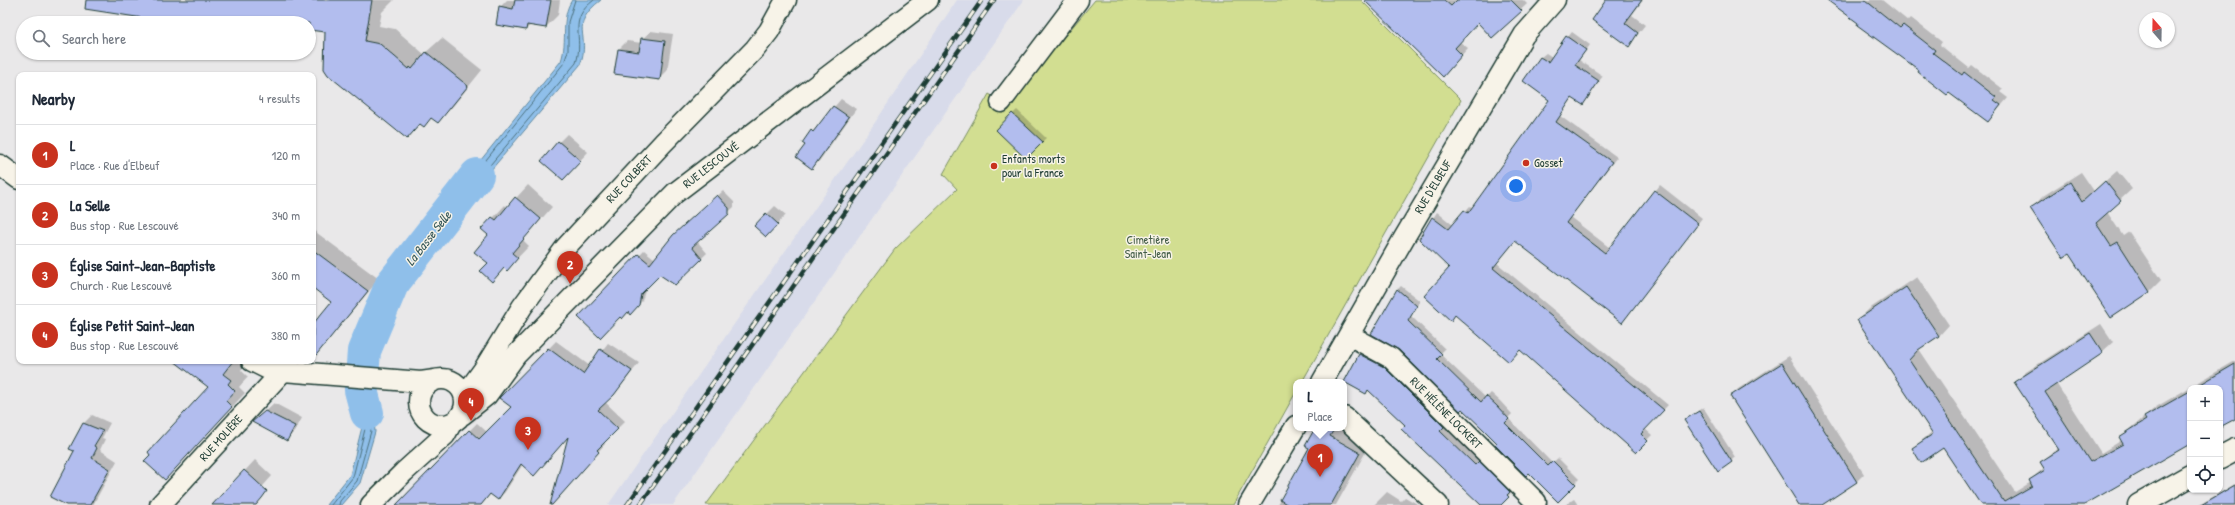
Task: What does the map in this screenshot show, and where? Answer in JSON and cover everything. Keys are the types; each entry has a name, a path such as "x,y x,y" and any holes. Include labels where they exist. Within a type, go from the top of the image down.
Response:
{"main road":[{"path":"2222,457 2235,450"},
{"path":"2138,505 2187,478"}],"street":[{"name":"RUE COLBERT","path":"484,369 522,307 566,247 663,143 755,49 769,31 786,0"},
{"name":"RUE LESCOUVÉ","path":"457,420 487,396 516,355 675,193 928,0"},
{"path":"1001,102 1078,0"},
{"name":"RUE D'ELBEUF","path":"1324,379 1524,35 1555,0"},
{"path":"0,164 16,177"},
{"name":"RUE HÉLÈNE LOCKERT","path":"1349,335 1391,358 1536,502"},
{"name":"RUE LESCOUVÉ","path":"484,369 495,366 516,355"},
{"path":"259,364 268,368 283,371 349,375 451,386 466,405 457,420 445,435 404,472 371,505"},
{"path":"404,472 418,447 424,431 421,409 426,386 451,386 484,369"},
{"name":"RUE MOLIÈRE","path":"160,505 283,371"},
{"path":"388,379 436,425 457,420"},
{"path":"1347,420 1438,505"},
{"path":"1249,505 1293,431"}],"shaded area":[{"path":"957,0 1024,0 673,505 608,505 876,121"}],"green space":[{"name":"Cimetière Saint-Jean","path":"1095,0 1361,0 1461,100 1304,379 1293,379 1293,397 1233,505 706,505 895,249 957,189 943,174 989,94 1007,105"}],"water":[{"path":"572,0 601,0 585,17 582,31 584,45 580,65 452,216 442,208 561,61 564,46 566,14"},
{"path":"354,379 371,381 375,432 360,483 341,505 326,505 350,475 364,419"}],"building":[{"path":"86,0 372,0 365,41 380,44 409,69 410,67 412,69 426,52 468,86 438,123 431,118 424,127 420,124 407,139 328,75 324,69 325,32 316,31 316,16 130,16 85,9"},
{"path":"515,0 551,0 546,28 527,25 526,30 496,25 499,6 513,9"},
{"path":"1364,0 1444,0 1451,6 1457,0 1511,0 1522,11 1492,38 1478,23 1455,48 1462,55 1443,77"},
{"path":"1606,0 1642,0 1625,23 1638,33 1629,47 1592,20"},
{"path":"1827,0 1865,0 1900,28 1903,25 1935,50 1933,53 1962,75 1964,72 1996,97 1994,100 2001,105 1988,122 1949,93 1947,95 1918,72 1919,70 1857,25 1858,23"},
{"path":"1566,36 1586,50 1575,65 1599,81 1583,105 1572,98 1556,122 1612,162 1566,223 1605,253 1654,190 1698,224 1622,323 1515,241 1493,268 1664,410 1641,434 1648,441 1636,453 1520,350 1509,362 1455,315 1451,321 1424,296 1449,268 1419,239 1432,217 1448,229 1464,210 1468,213 1549,100 1523,81 1540,57 1548,62"},
{"path":"641,38 665,41 660,80 614,74 618,49 639,52"},
{"path":"833,106 849,117 812,169 796,157 805,145 802,143 811,130 813,132"},
{"path":"1012,113 1043,142 1026,159 996,130"},
{"path":"558,141 581,161 563,180 541,161"},
{"path":"2105,181 2121,201 2096,223 2111,246 2118,242 2150,292 2111,318 2069,254 2063,258 2030,208 2070,182 2082,202"},
{"path":"717,195 729,208 729,214 692,247 702,259 675,285 660,275 641,294 639,305 630,315 628,312 622,319 620,317 600,338 578,317 638,254 650,264 673,235"},
{"path":"515,197 541,219 512,253 518,258 507,271 504,268 492,282 480,271 488,263 474,252 488,235 481,229 492,217 496,220"},
{"path":"766,213 778,224 766,237 754,226"},
{"path":"316,252 368,291 316,355 316,320 331,302 316,290"},
{"path":"1906,287 1939,336 1918,350 1909,360 2004,502 2032,486 2029,480 2045,470 2040,462 2059,450 2014,382 2090,333 2103,353 2045,392 2090,462 2123,444 2119,437 2146,420 2144,417 2187,393 2187,446 2084,505 1981,505 1943,448 1921,463 1912,448 1933,434 1857,320"},
{"path":"1397,289 1417,306 1408,321 1442,354 1437,359 1481,402 1486,396 1496,405 1509,419 1505,423 1548,466 1553,461 1576,484 1558,502 1529,473 1526,476 1495,445 1497,443 1484,430 1462,409 1460,411 1399,350 1371,334"},
{"path":"548,348 583,374 600,349 632,371 614,395 598,410 618,429 597,450 599,452 552,505 550,505 568,437 534,476 521,464 498,500 490,494 481,505 396,505 469,430 479,439 511,407 499,398"},
{"path":"1359,354 1384,367 1444,427 1440,431 1475,465 1479,461 1510,492 1507,495 1509,497 1501,505 1481,505 1401,429 1405,425 1368,390 1366,394 1347,384 1347,379 1346,379"},
{"path":"1782,363 1857,482 1822,505 1799,505 1730,396"},
{"path":"178,364 231,364 223,374 231,380 228,384 235,391 226,401 232,407 165,480 144,461 150,455 148,452 208,387"},
{"path":"2235,364 2235,419 2223,425 2223,385 2199,385"},
{"path":"265,411 295,426 287,441 252,422"},
{"path":"1699,411 1732,462 1718,472 1684,420"},
{"path":"83,423 103,431 94,446 97,448 92,458 110,469 90,505 66,505 50,497 74,451 69,449"},
{"path":"1313,431 1333,431 1330,436 1360,453 1331,505 1288,505 1280,500 1309,448 1305,446"},
{"path":"244,470 267,491 256,505 212,505"},
{"path":"2235,485 2235,505 2201,505 2223,493"}],"waterway":[{"name":"La Basse Selle","path":"367,413 361,390 364,351 392,284 477,175"}],"railway":[{"path":"627,505 982,0"},
{"path":"640,505 994,0"}],"place":[{"name":"Gosset","path":"1526,163"},
{"name":"Enfants morts pour la France","path":"994,166"},
{"name":"La Selle","path":"570,284"},
{"name":"Église Petit Saint-Jean","path":"471,421"},
{"name":"Église Saint-Jean-Baptiste","path":"528,450"},
{"name":"L","path":"1320,477"}]}
